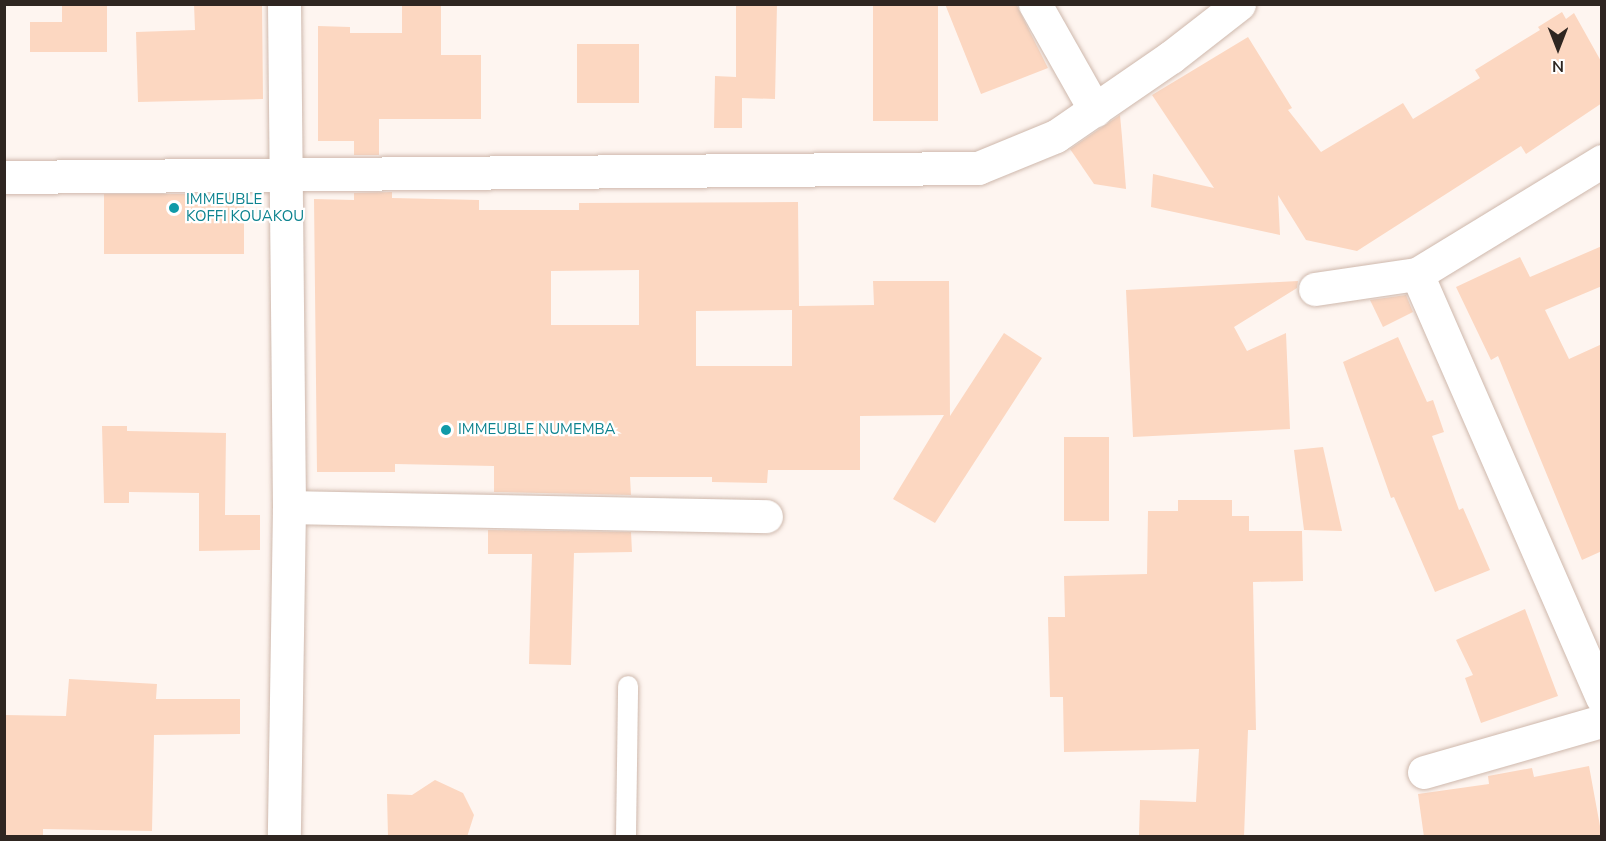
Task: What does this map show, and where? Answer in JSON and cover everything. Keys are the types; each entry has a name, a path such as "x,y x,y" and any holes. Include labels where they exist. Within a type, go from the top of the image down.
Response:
{"street":[{"path":"284,4 289,507 284,837"},
{"path":"1035,4 1095,110"},
{"path":"4,177 949,171 1007,158 1056,136 1239,4"},
{"path":"1315,289 1417,274 1602,161"},
{"path":"1417,274 1602,697"},
{"path":"289,507 766,516"},
{"path":"1424,772 1602,721"}],"lane":[{"path":"626,837 628,687"}],"building":[{"path":"62,4 107,4 107,52 30,52 30,22 62,22"},
{"path":"194,4 262,4 263,99 138,102 136,32 195,30"},
{"path":"402,4 441,4 441,55 481,55 481,119 379,119 379,155 354,155 354,141 318,141 318,26 350,27 350,33 402,33"},
{"path":"736,4 777,4 775,99 742,98 742,128 714,128 715,76 736,77"},
{"path":"873,4 938,4 938,121 873,121"},
{"path":"945,4 1016,4 1048,68 981,94"},
{"path":"1562,12 1566,19 1574,13 1602,63 1602,103 1526,154 1521,146 1357,251 1306,240 1278,195 1280,235 1151,207 1153,174 1214,188 1152,95 1248,37 1292,108 1288,110 1321,152 1403,103 1413,119 1480,78 1475,70 1540,30 1538,27"},
{"path":"577,44 639,44 639,103 577,103"},
{"path":"1120,115 1126,189 1094,184 1070,149"},
{"path":"392,192 392,198 479,200 479,210 579,210 579,203 798,202 799,306 874,305 873,281 949,281 950,416 1004,333 1042,358 935,523 893,499 944,415 860,416 860,470 768,470 767,483 712,482 712,477 630,477 631,495 494,492 494,466 395,464 395,472 317,472 314,199 354,200 354,193","holes":["639,270 639,325 551,325 551,271","792,310 792,366 696,366 696,311"]},
{"name":"IMMEUBLE KOFFI KOUAKOU","path":"104,194 244,194 244,254 104,254"},
{"path":"1602,246 1602,286 1545,310 1569,359 1602,344 1602,551 1582,560 1498,356 1491,360 1456,287 1520,257 1530,277"},
{"path":"1298,281 1297,288 1234,327 1247,351 1286,333 1290,429 1133,437 1126,290"},
{"path":"1406,295 1413,312 1383,327 1370,300"},
{"path":"1398,337 1427,402 1433,400 1444,432 1432,436 1459,510 1463,508 1490,570 1435,592 1394,497 1391,498 1343,362"},
{"path":"102,426 127,426 127,431 226,433 225,515 260,515 260,550 199,551 199,493 129,492 129,503 104,503"},
{"path":"1064,437 1109,437 1109,521 1064,521"},
{"path":"1323,447 1342,531 1304,530 1294,450"},
{"path":"1178,500 1232,500 1232,516 1249,516 1249,531 1302,531 1303,581 1253,582 1256,730 1248,730 1244,837 1139,835 1140,800 1196,802 1199,749 1064,752 1063,697 1050,697 1048,617 1065,617 1064,576 1147,574 1148,511 1178,511"},
{"path":"488,530 631,532 632,552 574,553 571,665 529,664 532,554 488,554"},
{"path":"1525,609 1558,696 1481,723 1465,678 1473,675 1456,640"},
{"path":"69,679 157,684 156,699 240,699 240,734 154,735 152,831 43,829 43,837 4,837 4,715 66,716"},
{"path":"1589,766 1602,837 1424,837 1418,794 1489,784 1488,776 1532,768 1534,777"},
{"path":"435,780 463,793 474,815 467,837 388,837 387,794 412,795"}],"place":[{"name":"IMMEUBLE KOFFI KOUAKOU","path":"174,208"},
{"name":"IMMEUBLE NUMEMBA","path":"446,430"}]}
